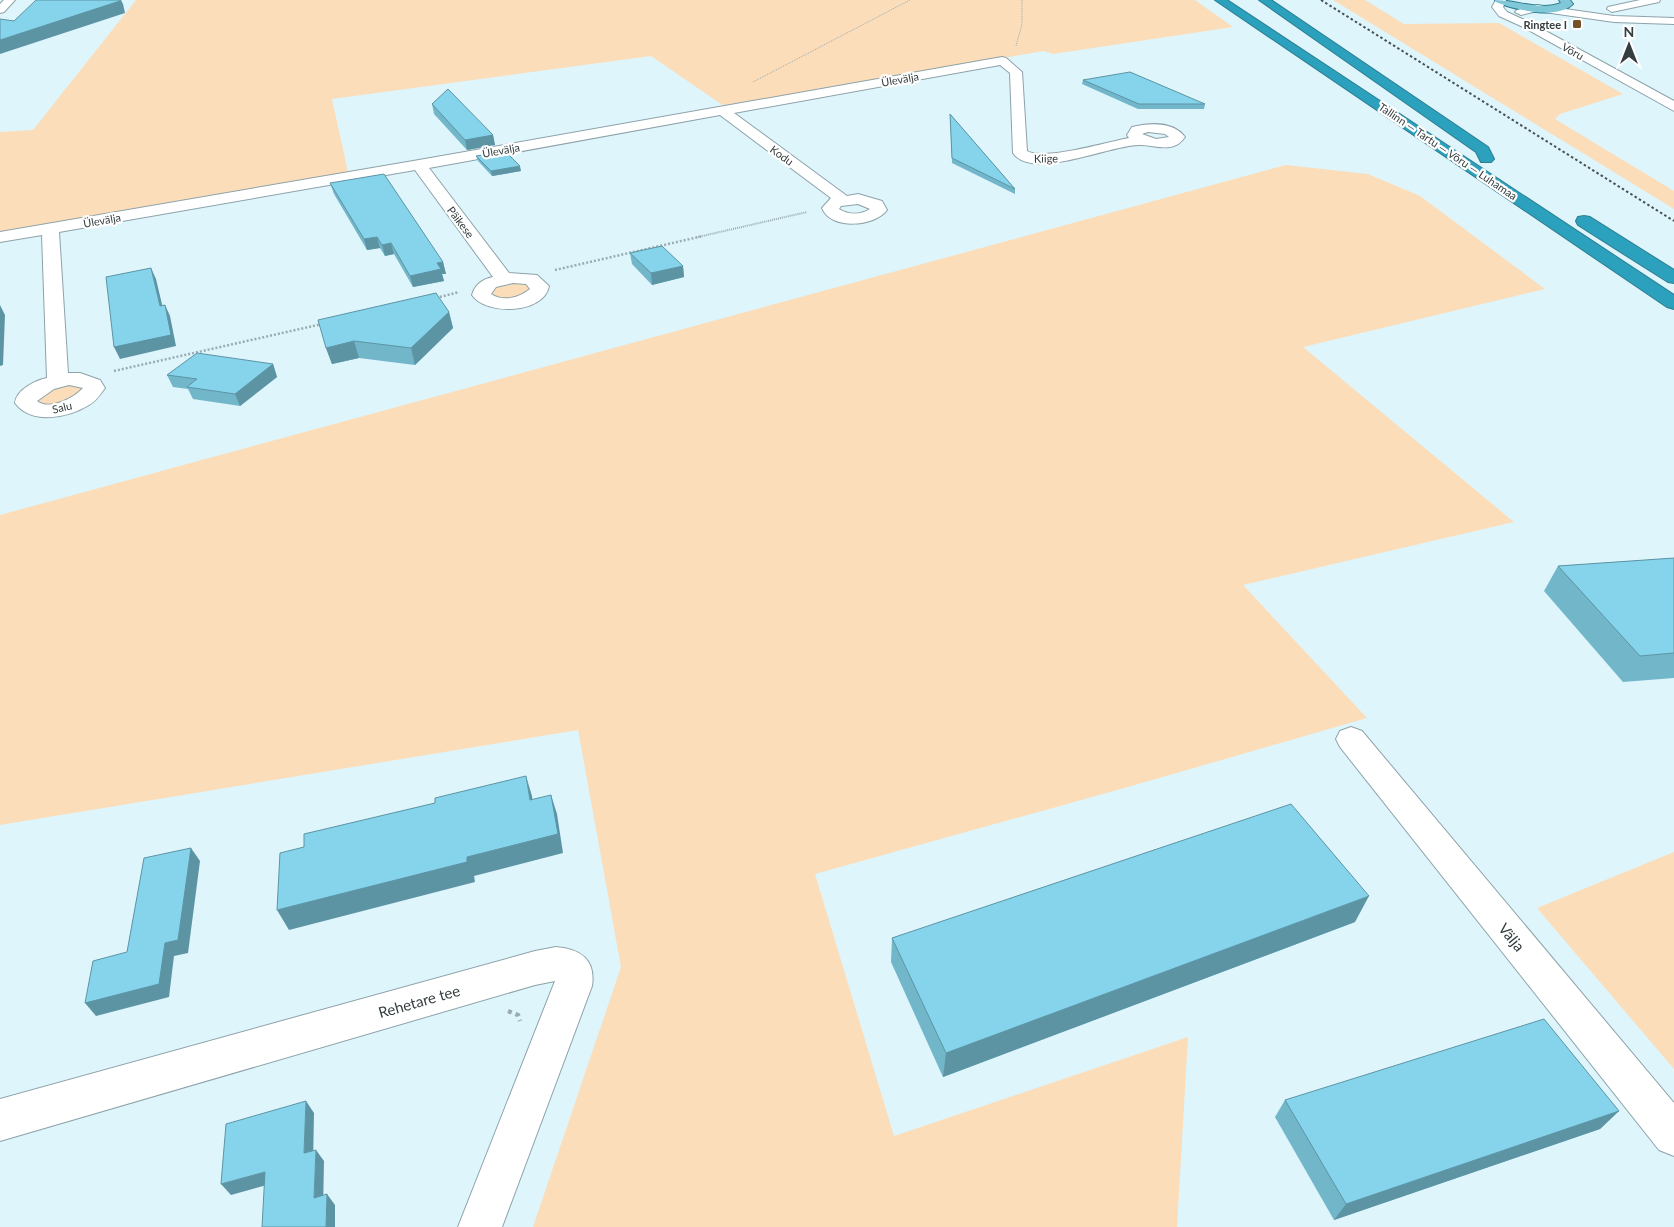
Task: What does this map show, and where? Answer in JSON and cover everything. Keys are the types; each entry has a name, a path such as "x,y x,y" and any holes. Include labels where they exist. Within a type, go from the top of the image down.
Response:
{"highway":[{"name":"Tallinn — Tartu — Võru — Luhamaa","path":"1220,0 1323,67 1674,304"},
{"name":"Tallinn — Tartu — Võru — Luhamaa","path":"1240,0 1536,191"},
{"path":"1264,0 1483,150 1486,159"},
{"path":"1570,212 1674,278"}],"main road":[{"path":"1500,0 1515,5 1538,8 1559,8 1566,1"}],"street":[{"path":"0,10 10,0"},
{"name":"Võru","path":"1500,0 1498,10 1674,107"},
{"path":"1612,9 1655,0"},
{"path":"1566,1 1582,9 1615,16 1674,21"},
{"path":"1556,28 1527,25 1521,19 1520,13 1538,8 1614,19 1674,21"},
{"path":"1593,28 1620,27 1641,31"},
{"name":"Ülevälja","path":"0,237 419,165 1002,61"},
{"name":"Kiige","path":"1002,61 1016,72 1020,153 1030,159 1050,159 1140,140"},
{"path":"1645,92 1674,92"},
{"name":"Kodu","path":"718,111 837,203"},
{"name":"Päikese","path":"419,165 504,279"},
{"path":"50,229 58,381"},
{"path":"523,278 537,282 540,286 539,291 535,295 519,302 491,302 481,295 485,286 504,279 523,278"},
{"name":"Salu","path":"69,379 88,381 93,384 92,393 67,407 44,411 35,410 26,404 26,399 38,389 58,381 69,379"},
{"name":"Välja","path":"1351,739 1674,1135"},
{"name":"Rehetare tee","path":"0,1120 535,968 556,964 568,965 575,974 573,986 480,1227"}],"path":[{"path":"718,111 715,104 760,78 910,0"},
{"path":"1002,61 1010,59 1019,39 1023,10 1022,0"},
{"path":"523,278 837,203"},
{"path":"427,300 485,286"},
{"path":"88,381 106,373 330,322"},
{"path":"503,1010 518,1015 525,1030"}],"shaded area":[{"path":"136,0 1195,0 1233,27 1053,54 1044,51 724,106 651,56 332,99 348,172 0,232 0,132 33,130"},
{"path":"1333,0 1365,0 1404,24 1499,23 1623,94 1560,114 1555,119 1674,191 1674,209"},
{"path":"1286,165 1368,174 1420,196 1545,289 1303,347 1514,522 1243,585 1367,718 815,874 894,1136 1188,1037 1177,1227 533,1227 621,967 578,730 0,825 0,515"},
{"path":"515,283 526,284 530,289 512,299 502,299 492,294 498,286"},
{"path":"64,384 84,388 68,403 43,406 36,401 36,398"},
{"path":"1674,852 1674,1069 1537,908"}],"building":[{"path":"36,0 120,1 0,40 0,19 14,21"},
{"path":"1130,72 1205,104 1139,104 1083,80"},
{"path":"448,89 493,135 465,140 432,104"},
{"path":"950,114 1015,189 952,158"},
{"path":"505,151 520,166 491,171 476,156"},
{"path":"384,174 443,262 437,263 441,269 410,276 391,243 382,245 377,237 364,239 330,183"},
{"path":"662,246 683,266 651,273 630,253"},
{"path":"151,268 160,306 165,305 171,335 114,347 106,277"},
{"path":"436,293 449,312 411,348 354,341 326,348 318,320"},
{"path":"197,353 273,364 235,394 187,387 197,379 167,375"},
{"path":"1674,558 1674,653 1640,656 1558,566"},
{"path":"526,776 530,800 551,795 558,834 467,857 467,862 277,910 280,853 304,847 304,834 435,803 435,798"},
{"path":"1291,804 1369,896 946,1053 892,938"},
{"path":"191,848 178,940 165,943 159,984 85,1003 93,961 127,952 144,858"},
{"path":"1544,1019 1619,1111 1346,1204 1285,1100"},
{"path":"306,1101 304,1153 316,1150 314,1198 327,1194 326,1227 262,1227 265,1172 221,1184 226,1124"}],"railway":[{"path":"1321,0 1674,221"}],"place":[{"name":"Ringtee I","path":"1577,24"}]}
